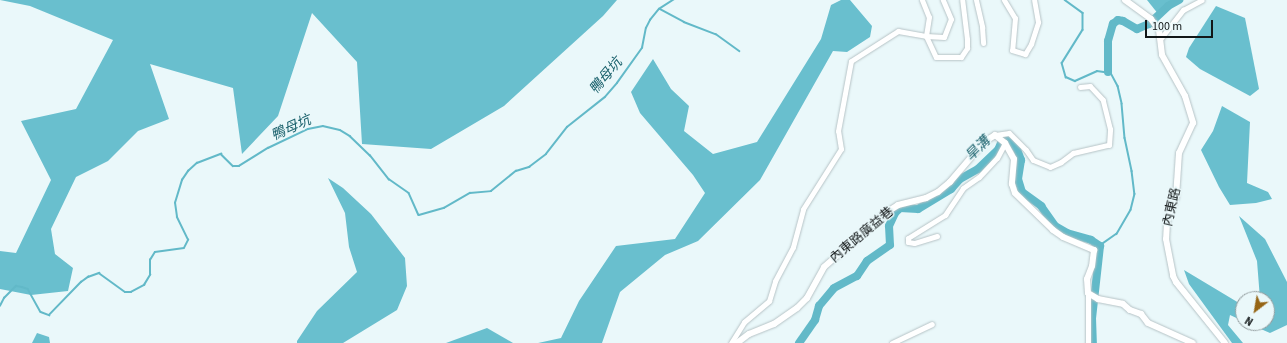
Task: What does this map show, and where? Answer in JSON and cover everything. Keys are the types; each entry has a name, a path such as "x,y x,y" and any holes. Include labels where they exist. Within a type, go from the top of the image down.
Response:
{"street":[{"path":"922,0 929,16 926,36 936,57 961,57 967,48 968,39 962,0"},
{"path":"731,343 744,322 769,301 774,281 793,247 803,209 841,149 838,131 851,61 898,31 926,36 944,36 951,19 943,0"},
{"path":"976,0 982,27 983,43"},
{"path":"1004,0 1015,18 1012,50 1025,54 1031,44 1038,22 1034,0"},
{"name":"內東路","path":"1126,0 1153,21 1159,30 1162,55 1185,96 1193,123 1179,153 1177,190 1167,222 1166,239 1173,276 1176,282 1225,343"},
{"path":"1161,38 1183,10 1202,0"},
{"path":"995,135 1006,132 1012,134 1033,160 1050,167 1061,162 1073,153 1109,146 1110,128 1103,100 1090,86 1080,87"},
{"path":"995,135 1005,144 1014,159 1012,184 1015,194 1053,230 1063,237 1094,250 1092,266 1088,279 1088,343"},
{"name":"內東路廣益巷","path":"737,343 749,334 774,324 797,308 807,298 824,267 829,262 887,212 898,205 926,198 938,192 950,182 984,142 995,135"},
{"path":"937,236 914,243 908,242 908,238 945,215 963,188 979,177 997,158 1005,144"},
{"path":"1088,293 1098,299 1123,304 1130,310 1141,314 1148,323 1193,343"},
{"path":"892,343 932,324"}],"shaded area":[{"path":"0,0 617,0 603,16 504,106 431,149 362,144 357,62 312,13 278,116 242,154 233,88 150,64 169,119 138,131 108,161 76,177 51,229 55,254 73,268 68,291 31,295 0,289 0,251 16,253 51,180 21,121 76,109 113,40 30,6"},
{"path":"841,0 850,0 872,26 870,37 847,52 833,51 760,180 698,241 665,255 620,292 602,343 538,343 561,338 579,301 616,246 675,239 705,193 693,175 640,113 631,92 653,59 671,89 689,106 684,131 713,154 757,142 821,39 831,5"},
{"path":"1147,0 1183,0 1159,15"},
{"path":"1216,6 1245,18 1259,89 1250,96 1200,69 1186,57 1189,48"},
{"path":"1222,106 1250,122 1247,183 1268,192 1272,199 1256,203 1230,205 1219,187 1201,150 1213,131"},
{"path":"328,178 343,188 371,214 405,258 407,286 397,310 343,343 297,343 317,311 357,272 349,247 345,213"},
{"path":"1239,216 1265,239 1287,282 1287,325 1275,331 1275,291 1259,291 1257,261"},
{"path":"1184,270 1235,301 1235,317 1230,315 1228,325 1243,343 1232,343 1189,284"},
{"path":"487,328 513,343 446,343"},
{"path":"37,333 49,337 50,343 32,343"}],"waterway":[{"name":"鴨母坑","path":"0,306 4,298 16,286 22,287 28,289 41,312 49,315 81,282 88,277 99,273 125,292 131,292 144,285 150,275 150,260 155,252 184,248 188,240 177,217 175,203 182,180 188,171 197,163 221,154 233,166 239,166 268,148 308,129 323,126 340,130 350,136 370,155 389,179 409,193 419,215 444,208 470,193 491,191 516,171 529,167 546,154 567,127 605,97 642,48 646,28 650,20 659,9 673,0"},
{"path":"1065,0 1083,13 1083,30 1062,63 1066,77 1075,81 1097,71 1111,73 1118,86 1122,104 1125,138 1132,171 1135,194 1131,210 1117,234 1100,246"},
{"path":"1108,72 1108,41 1113,24 1118,20 1123,21 1137,29 1149,24 1168,6 1179,0"},
{"path":"660,9 684,22 716,34 739,51"},
{"name":"旱溝","path":"799,343 815,320 819,306 834,288 857,276 867,261 890,245 889,226 895,213 900,208 918,209 951,189 960,179 978,169 998,150 1003,138 1008,138 1017,149 1021,160 1018,179 1022,192 1041,206 1055,226 1067,233 1091,240 1100,246 1092,318 1093,343"}]}
